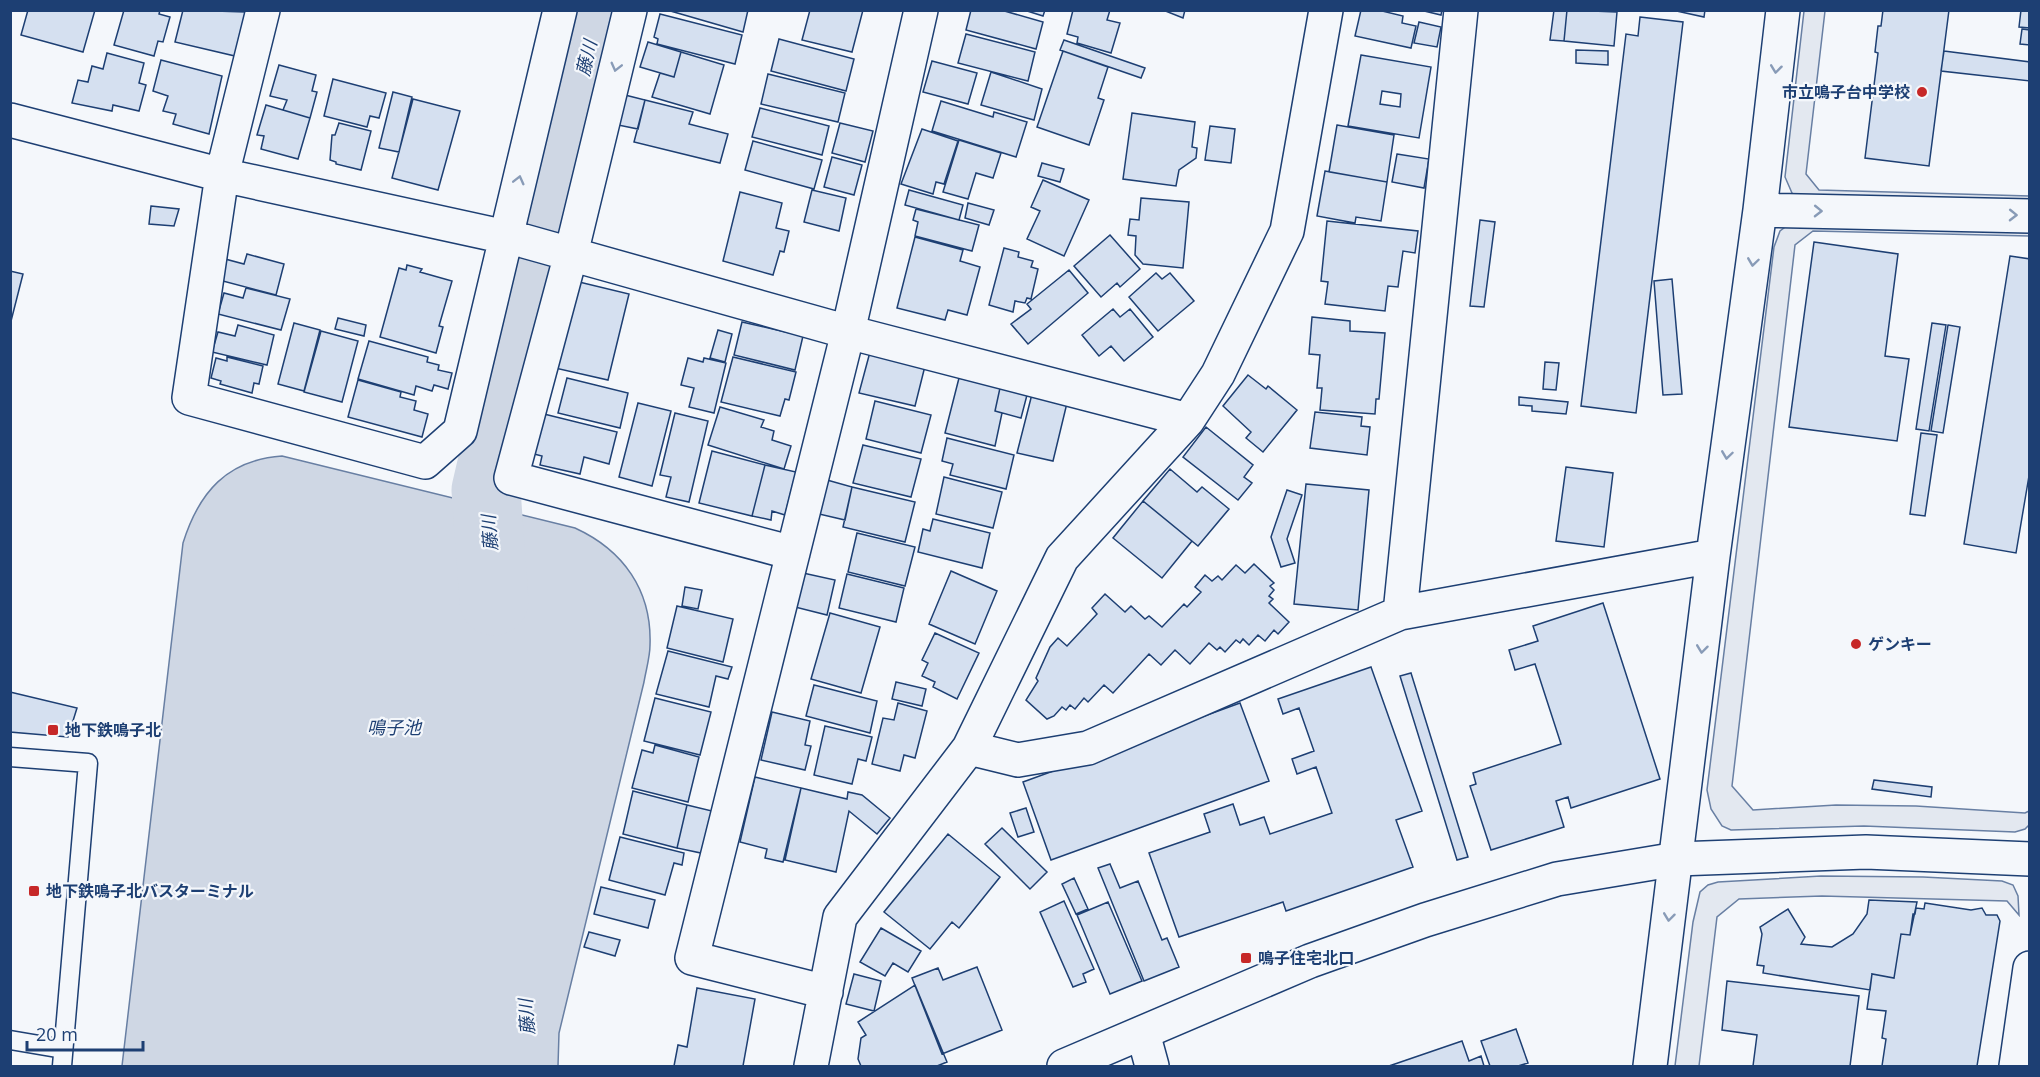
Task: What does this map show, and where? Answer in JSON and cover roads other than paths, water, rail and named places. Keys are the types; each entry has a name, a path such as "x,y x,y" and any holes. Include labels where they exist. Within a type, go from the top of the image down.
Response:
{"street":[{"path":"263,10 222,175 189,398 425,462 460,431 538,245 630,10"},
{"path":"560,10 538,245 511,478 793,553"},
{"path":"826,992 692,958 849,332 921,10"},
{"path":"811,1066 840,917 969,748 1062,558 1188,420 1218,374 1287,231 1326,10"},
{"path":"1400,613 1461,10"},
{"path":"1650,1066 1713,556 1760,210 1783,10"},
{"path":"10,120 222,175 538,245 849,332 1188,420"},
{"path":"1760,210 2030,216"},
{"path":"969,748 1018,760 1088,748 1400,613 1713,556"},
{"path":"1064,1066 1310,961 1425,920 1557,879 1677,859 1866,852 2030,859"},
{"path":"2016,1066 2030,968"},
{"path":"1143,1033 1152,1066"}],"lane":[{"path":"10,757 88,763 62,1058 10,1040"}],"water":[{"name":"鳴子池","path":"282,456 575,528 592,537 620,560 640,590 649,625 649,659 559,1033 558,1066 122,1066 183,543 197,508 218,482 246,464"}],"waterway":[{"name":"藤川","path":"494,601 486,490 597,10"}],"place":[{"name":"市立鳴子台中学校","path":"1922,92"},
{"name":"ゲンキー","path":"1856,644"},
{"name":"地下鉄鳴子北","path":"53,730"},
{"name":"地下鉄鳴子北バスターミナル","path":"34,891"},
{"name":"鳴子住宅北口","path":"1246,958"}]}
